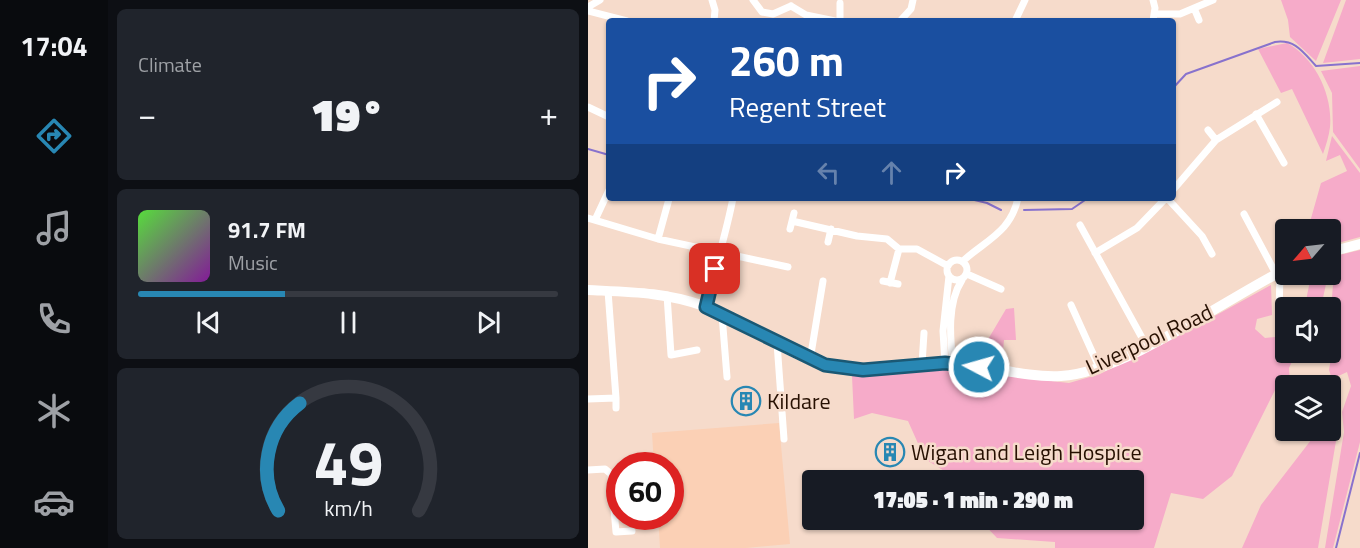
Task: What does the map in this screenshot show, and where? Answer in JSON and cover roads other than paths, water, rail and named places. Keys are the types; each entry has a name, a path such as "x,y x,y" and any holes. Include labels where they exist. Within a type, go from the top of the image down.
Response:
{"main road":[{"path":"1341,249 1360,244"},
{"name":"Liverpool Road","path":"588,290 667,295 706,307 810,360 845,369 863,370 949,363 1044,376 1073,374 1099,367 1146,345 1275,275"}],"street":[{"path":"588,9 600,0"},
{"path":"712,0 716,10 715,18"},
{"path":"753,0 762,12 773,15 790,3 806,15 821,18"},
{"path":"904,18 911,9 913,0"},
{"path":"1016,18 1025,0"},
{"path":"1153,0 1154,17 1176,14 1213,0"},
{"path":"840,3 840,18"},
{"path":"1194,8 1199,20"},
{"path":"588,9 617,18"},
{"path":"1176,187 1216,140 1277,102"},
{"path":"588,108 606,116"},
{"path":"1256,114 1284,162"},
{"path":"1208,130 1216,140"},
{"path":"606,195 590,219 658,239 788,267"},
{"path":"658,239 668,201"},
{"path":"706,307 719,252 726,236 732,201"},
{"path":"948,266 953,261 963,261 1003,230 1012,217 1017,201"},
{"path":"1095,253 1137,228 1163,201"},
{"path":"1169,201 1202,236 1212,254"},
{"path":"1244,214 1275,263"},
{"path":"790,229 793,217 857,236 887,239 899,249 917,249 948,266"},
{"path":"1080,225 1146,345"},
{"path":"828,242 831,229"},
{"path":"890,283 899,249"},
{"path":"949,363 956,290 968,268 963,261"},
{"path":"948,266 943,330 949,363"},
{"path":"949,276 953,280 964,277 1001,289"},
{"path":"810,360 823,281"},
{"path":"608,291 616,408"},
{"path":"667,295 671,355 697,350"},
{"path":"1071,305 1099,367"},
{"path":"722,315 727,377"},
{"path":"922,364 924,333"},
{"path":"777,344 784,439"},
{"path":"588,399 616,398"},
{"path":"588,470 605,470 611,474 616,532"},
{"path":"606,532 632,531"}],"waterway":[{"path":"1176,85 1186,74 1275,42 1293,45 1303,51 1316,66 1360,63"},
{"path":"588,149 606,154"},
{"path":"979,201 1001,210"},
{"path":"1024,210 1072,209 1084,201"},
{"path":"1336,548 1360,453"}],"place":[{"name":"Kildare","path":"746,401"},
{"name":"Wigan and Leigh Hospice","path":"890,452"}]}
